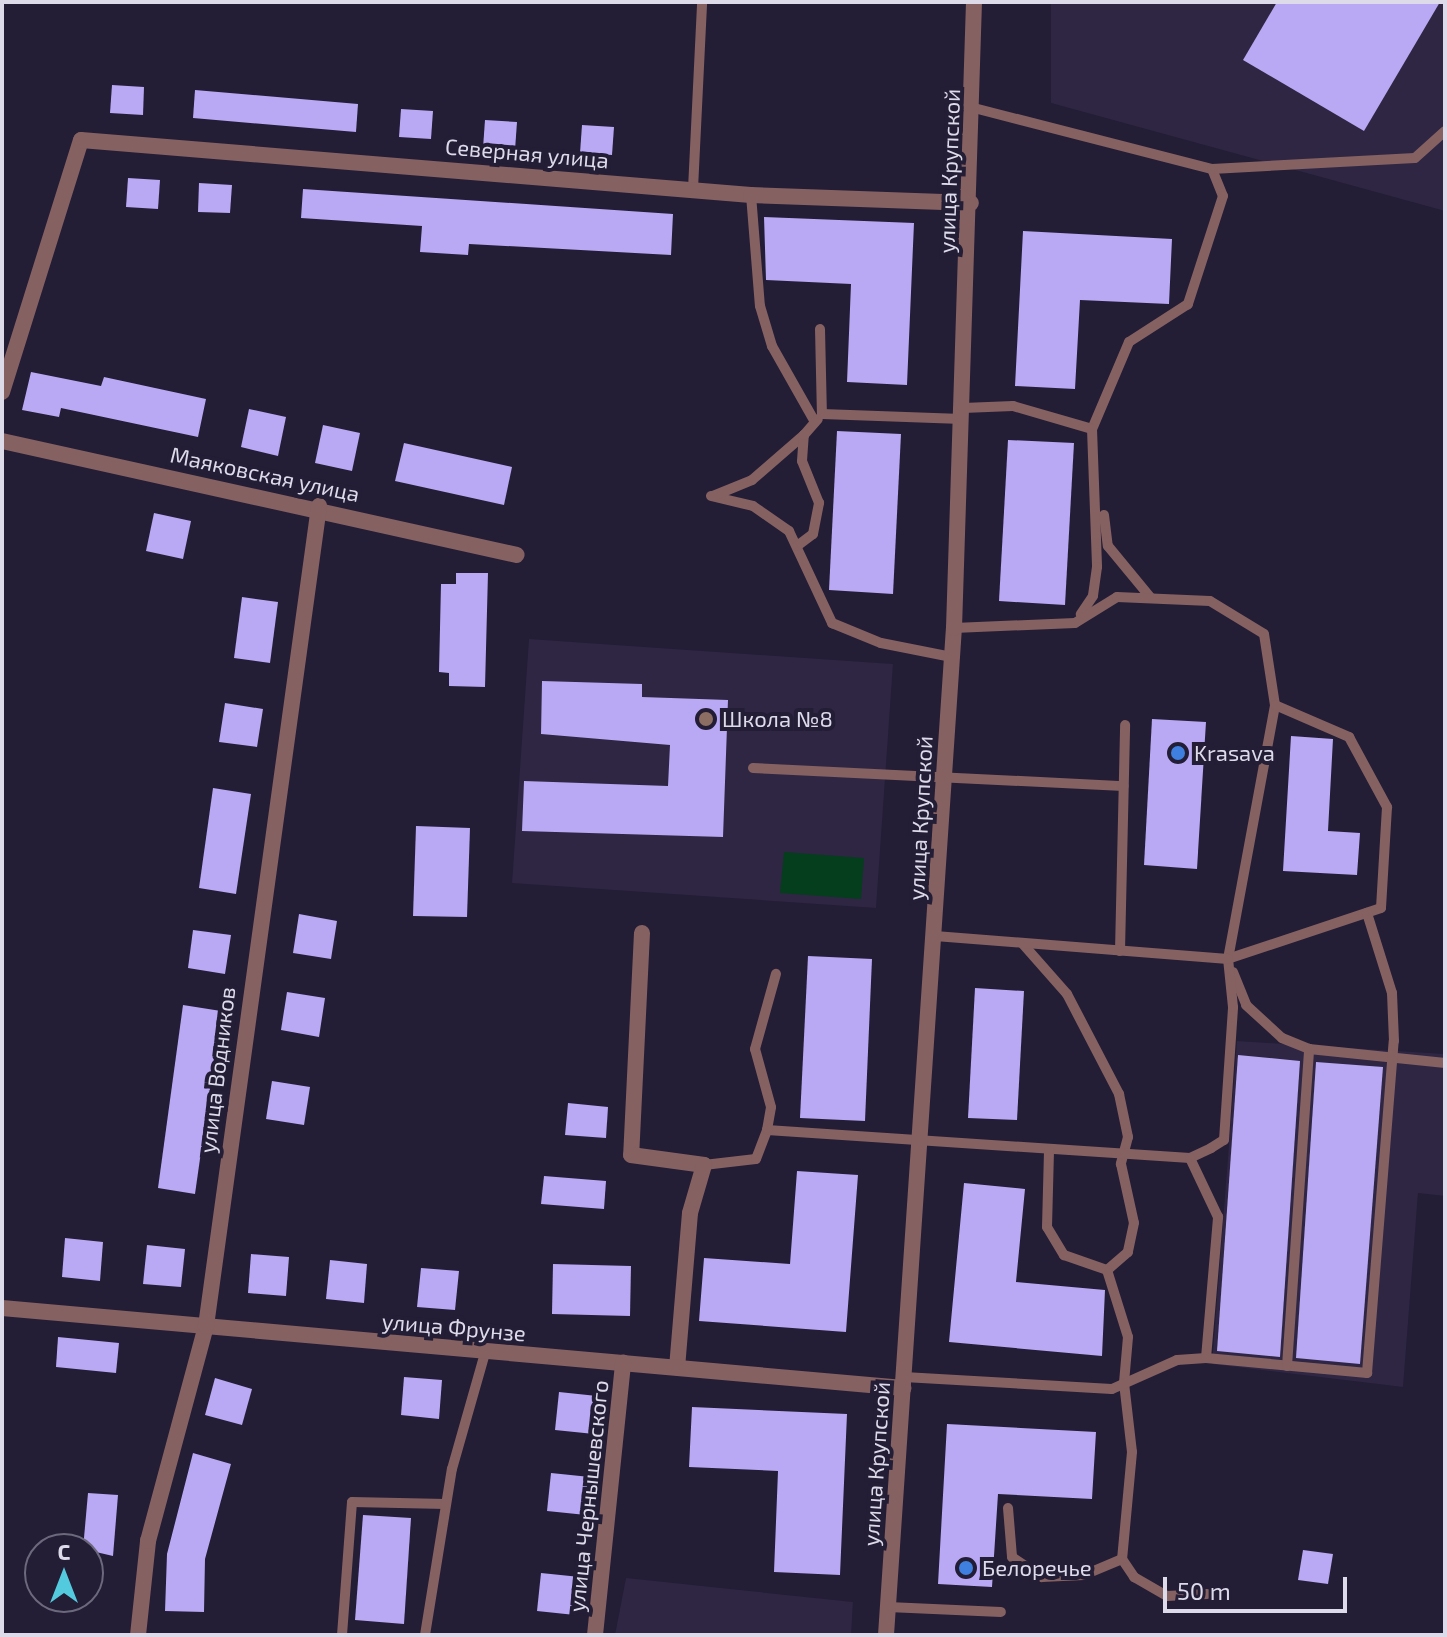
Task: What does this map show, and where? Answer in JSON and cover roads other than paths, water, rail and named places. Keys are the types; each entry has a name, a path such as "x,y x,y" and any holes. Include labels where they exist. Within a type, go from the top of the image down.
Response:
{"street":[{"name":"улица Крупской","path":"886,1635 954,628 971,203 974,2"},
{"name":"Северная улица","path":"2,392 81,140 751,195 971,203"},
{"name":"Маяковская улица","path":"2,441 319,506 517,555"},
{"name":"улица Водников","path":"138,1635 148,1541 206,1326 319,506"},
{"path":"642,933 631,1155 704,1165 690,1213 677,1367"},
{"name":"улица Фрунзе","path":"2,1308 485,1353 903,1382"},
{"name":"улица Чернышевского","path":"595,1635 623,1362"}],"lane":[{"path":"693,189 702,2"},
{"path":"974,108 1212,169 1415,158 1445,131"},
{"path":"1150,597 1108,546 1097,484 1092,429 1129,342 1188,304 1223,196 1212,169"},
{"path":"751,195 760,306 772,346 818,418"},
{"path":"820,329 818,418 804,435 752,480 711,496 753,506 789,531 832,623 881,643 952,657"},
{"path":"818,418 962,414 1013,406 1092,429"},
{"path":"797,546 813,534 819,503 802,461 804,435"},
{"path":"1075,623 1093,596 1097,484"},
{"path":"767,1130 1049,1151 1125,1151 1190,1158 1224,1140 1233,1007 1228,959 1275,705 1264,634 1210,601 1150,597 1117,597 1075,623 954,628"},
{"path":"935,936 1228,959 1381,908 1387,807 1349,737 1275,705"},
{"path":"1120,951 1125,725"},
{"path":"753,768 1124,786"},
{"path":"903,1382 1041,1387 1124,1383 1177,1360 1206,1358 1367,1373 1393,1057 1392,993 1367,913"},
{"path":"1022,943 1067,994 1119,1094 1134,1223 1128,1252 1107,1270"},
{"path":"1228,959 1246,1005 1282,1038 1309,1049 1445,1063"},
{"path":"704,1165 756,1159 767,1130 771,1107 755,1049 776,974"},
{"path":"1287,1366 1309,1049"},
{"path":"1049,1151 1047,1227 1064,1255 1107,1270"},
{"path":"1190,1158 1218,1217 1206,1358"},
{"path":"1107,1270 1128,1337 1124,1383 1132,1452 1122,1559 1134,1577 1167,1596 1207,1594"},
{"path":"425,1635 446,1504 485,1353"},
{"path":"342,1635 352,1502 446,1504"},
{"path":"1008,1508 1012,1557 1042,1577 1084,1575 1122,1559"},
{"path":"888,1607 1001,1612"}],"place":[{"name":"Школа №8","path":"706,719"},
{"name":"Krasava","path":"1178,753"},
{"name":"Белоречье","path":"966,1568"}]}
